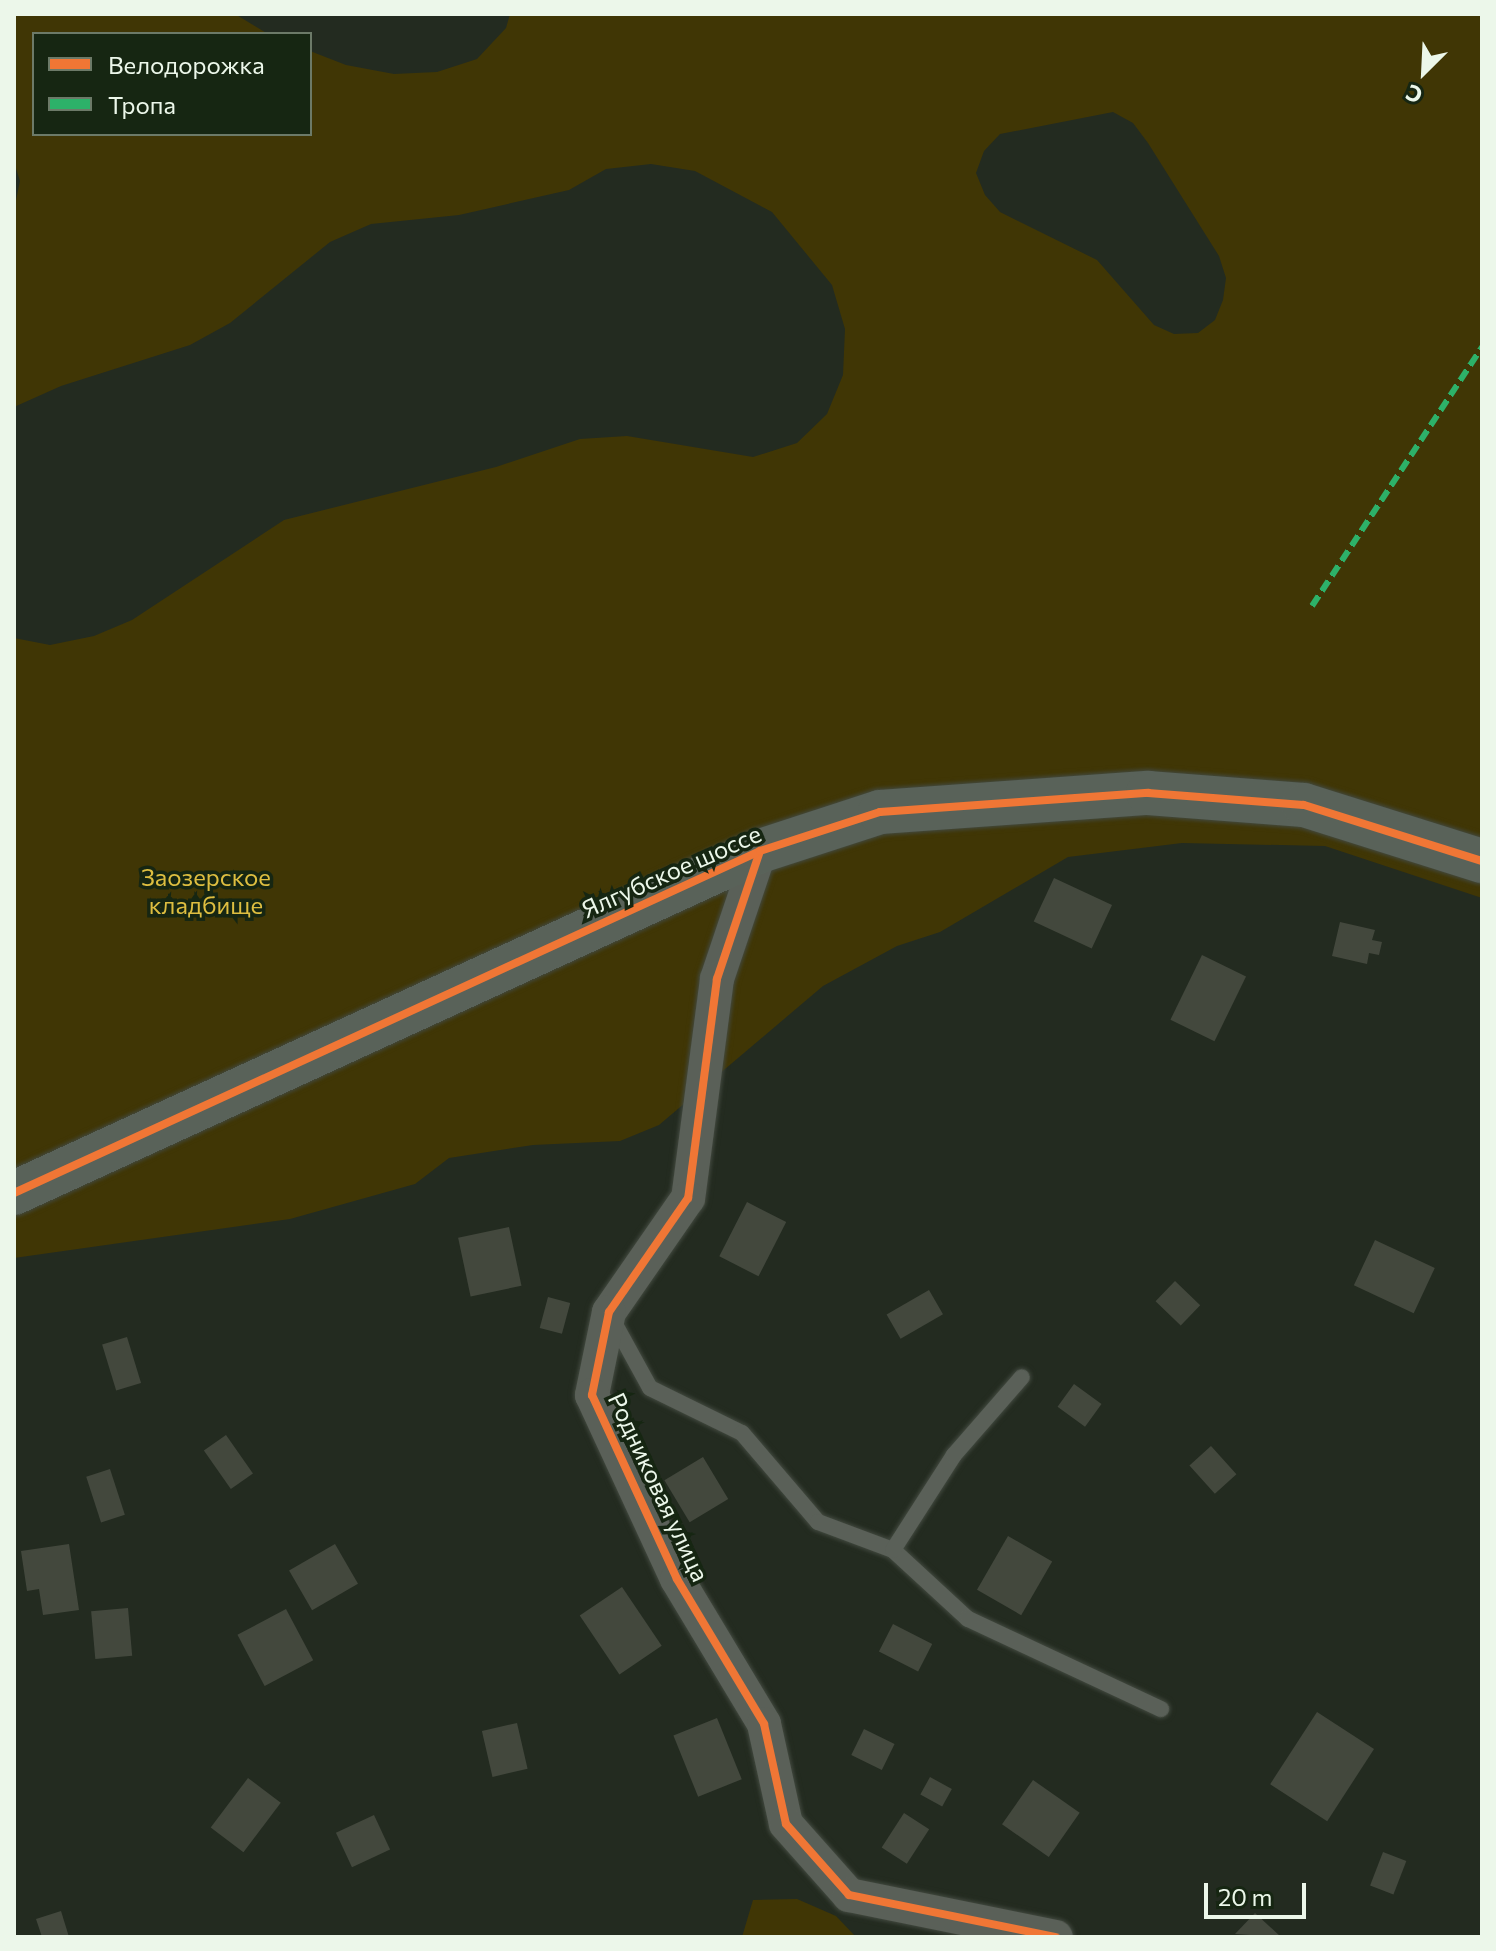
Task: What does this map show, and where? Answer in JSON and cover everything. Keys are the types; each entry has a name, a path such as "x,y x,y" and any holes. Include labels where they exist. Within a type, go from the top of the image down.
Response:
{"street":[{"name":"Ялгубское шоссе","path":"14,1193 760,851 880,812 1148,793 1304,805 1482,861"},
{"name":"Родниковая улица","path":"760,851 717,979 688,1198 609,1312 592,1395 677,1579 764,1724 786,1824 849,1895 1056,1937"}],"lane":[{"path":"609,1312 650,1388 742,1433 818,1522 893,1550 968,1619 1161,1709"},
{"path":"893,1550 954,1455 1022,1377"}],"green space":[{"name":"Заозерское кладбище","path":"14,14 235,14 265,32 32,32 32,136 312,136 312,52 346,65 394,74 437,72 477,59 506,28 510,14 1482,14 1482,898 1325,846 1182,843 1068,857 940,932 897,946 823,986 659,1125 620,1141 533,1145 449,1158 415,1184 290,1219 14,1258 14,638 50,645 94,636 132,620 284,520 496,467 580,439 627,436 753,457 797,443 827,414 843,375 845,329 832,285 772,212 695,171 651,164 606,169 569,190 459,215 371,224 330,242 230,323 190,345 61,386 14,407 14,210 20,181 14,162","holes":["1113,112 1133,123 1219,256 1226,278 1223,300 1215,320 1198,333 1174,334 1154,325 1097,260 1000,212 985,195 976,173 984,151 1000,134"]},
{"path":"797,1899 836,1916 856,1937 742,1937 753,1900"}],"building":[{"path":"1054,878 1112,905 1092,949 1034,922"},
{"path":"1340,922 1375,930 1372,940 1382,942 1379,955 1369,953 1367,964 1332,956"},
{"path":"1202,955 1246,976 1214,1041 1170,1020"},
{"path":"747,1202 786,1222 759,1276 719,1256"},
{"path":"509,1227 521,1286 471,1297 458,1238"},
{"path":"1375,1240 1435,1268 1414,1313 1354,1285"},
{"path":"1175,1281 1200,1305 1181,1325 1156,1301"},
{"path":"929,1290 943,1314 901,1339 887,1314"},
{"path":"548,1297 570,1303 562,1334 540,1328"},
{"path":"127,1337 141,1383 116,1391 102,1345"},
{"path":"1074,1384 1102,1404 1085,1427 1058,1407"},
{"path":"226,1435 253,1474 231,1489 204,1450"},
{"path":"1211,1446 1236,1474 1215,1494 1189,1465"},
{"path":"703,1457 728,1499 690,1522 664,1480"},
{"path":"110,1469 125,1515 101,1522 86,1477"},
{"path":"1008,1536 1052,1562 1021,1615 977,1590"},
{"path":"69,1544 79,1610 43,1615 39,1589 27,1591 21,1551"},
{"path":"335,1544 358,1584 312,1610 289,1570"},
{"path":"622,1587 662,1646 619,1674 580,1616"},
{"path":"128,1608 132,1656 95,1659 91,1611"},
{"path":"286,1609 313,1660 265,1686 237,1635"},
{"path":"893,1624 932,1644 918,1672 879,1652"},
{"path":"1317,1712 1374,1749 1327,1821 1270,1784"},
{"path":"717,1718 742,1779 698,1797 673,1736"},
{"path":"517,1723 528,1769 492,1777 482,1731"},
{"path":"864,1729 895,1744 882,1770 851,1755"},
{"path":"930,1777 952,1789 942,1807 920,1794"},
{"path":"248,1778 281,1803 243,1852 211,1828"},
{"path":"1033,1780 1080,1813 1049,1857 1002,1824"},
{"path":"904,1813 929,1829 907,1864 882,1847"},
{"path":"374,1815 390,1849 352,1867 336,1833"},
{"path":"1383,1852 1406,1861 1393,1895 1370,1886"},
{"path":"61,1911 69,1937 42,1937 36,1919"},
{"path":"1255,1913 1281,1937 1235,1934"}],"marked path":[{"path":"1312,606 1482,347"}],"cycle path":[{"path":"14,1193 760,851 880,812 1148,793 1304,805 1482,861"},
{"path":"760,851 717,979 688,1198 609,1312 592,1395 677,1579 764,1724 786,1824 849,1895 1056,1937"}]}
